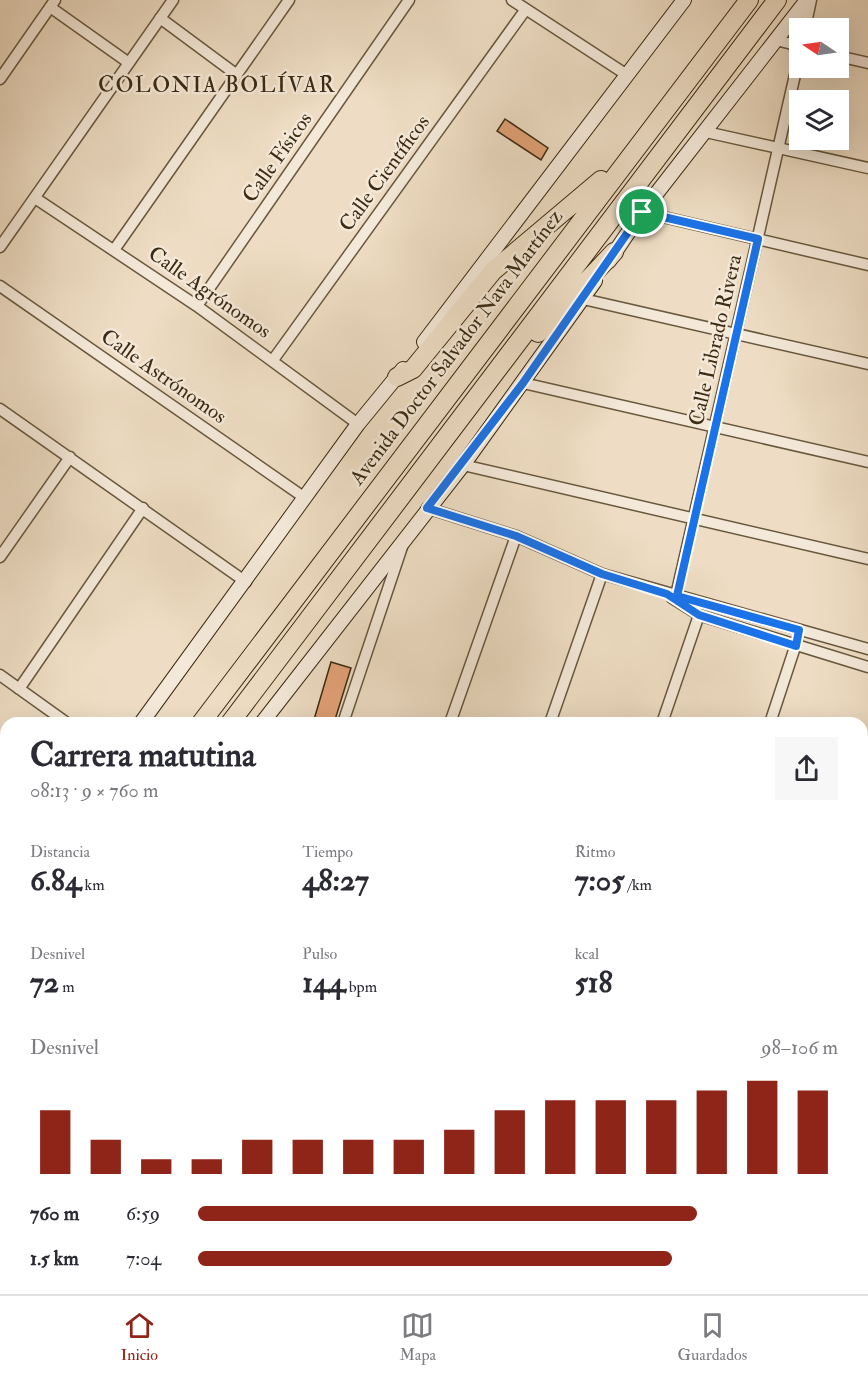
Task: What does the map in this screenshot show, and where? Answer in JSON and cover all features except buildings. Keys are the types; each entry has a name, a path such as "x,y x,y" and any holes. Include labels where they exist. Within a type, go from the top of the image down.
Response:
{"highway":[{"path":"235,717 777,0"},
{"name":"Avenida Doctor Salvador Nava Martínez","path":"206,717 625,160 744,7"},
{"path":"397,377 413,369 493,271 625,160"},
{"path":"504,361 530,341 614,252"}],"main road":[{"path":"267,717 427,508 463,465 583,299 642,212 809,0"},
{"name":"Avenida Doctor Salvador Nava Martínez","path":"145,717 246,582 358,424 397,377 627,75 678,2"}],"street":[{"path":"0,247 173,0"},
{"path":"114,250 289,0"},
{"name":"Calle Físicos","path":"197,306 410,0"},
{"path":"512,0 627,75"},
{"path":"806,18 809,0"},
{"path":"0,79 53,4 129,63"},
{"name":"Calle Científicos","path":"273,360 526,9"},
{"path":"160,18 237,75"},
{"path":"776,40 789,43"},
{"path":"849,59 868,63"},
{"name":"Calle Librado Rivera","path":"673,597 695,519 794,78"},
{"path":"706,132 868,168"},
{"name":"Calle Agrónomos","path":"35,198 197,306 358,424"},
{"path":"642,212 868,265"},
{"name":"Calle Astrónomos","path":"0,286 305,498"},
{"path":"583,299 868,364"},
{"path":"523,383 868,462"},
{"path":"0,409 246,582"},
{"path":"0,558 70,457"},
{"path":"463,465 868,559"},
{"path":"19,689 143,508"},
{"path":"427,508 516,536 602,574 673,597 868,649"},
{"path":"345,717 406,536"},
{"path":"452,717 516,536"},
{"path":"552,717 602,574"},
{"path":"673,597 699,615 868,667"},
{"path":"664,717 699,615"},
{"path":"772,717 796,646 799,630"},
{"path":"0,675 59,717"}],"district":[{"name":"COLONIA BOLÍVAR","path":"217,84"}],"route":[{"path":"642,212 758,239 677,596 799,630 796,646 699,615 667,594 602,574 516,536 427,508 463,465 523,383 642,212"}]}
